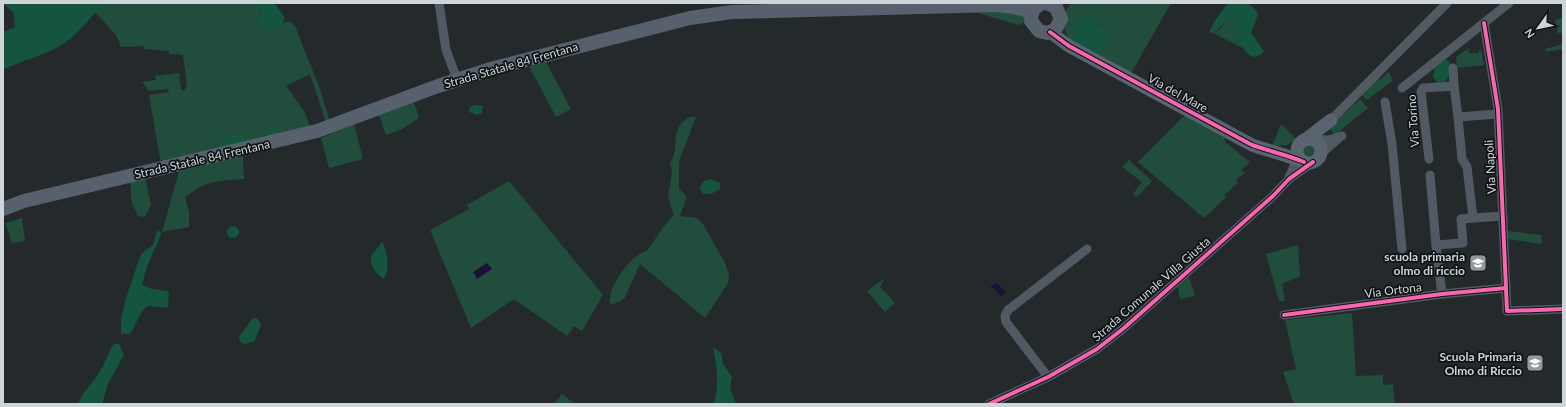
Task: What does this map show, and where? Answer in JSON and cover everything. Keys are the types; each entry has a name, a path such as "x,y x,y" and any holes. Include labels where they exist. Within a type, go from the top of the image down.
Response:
{"main road":[{"name":"Strada Statale 84 Frentana","path":"3,209 24,202 317,131 456,79 616,36 709,14 783,10 956,5 995,4 1014,7 1046,5"},
{"path":"1046,5 1061,15 1054,28 1043,32 1035,28 1031,21 1046,5"}],"street":[{"path":"440,3 446,50 456,79"},
{"path":"1289,179 1306,151 1331,120 1447,3"},
{"path":"1402,88 1509,3"},
{"name":"Via Napoli","path":"1484,24 1498,114 1507,310 1563,309"},
{"name":"Via del Mare","path":"1054,28 1069,46 1252,145 1278,152 1306,151"},
{"path":"1453,68 1462,159 1467,167 1473,218"},
{"name":"Via Torino","path":"1428,159 1421,92 1423,88 1454,86"},
{"path":"1385,102 1392,144 1402,249"},
{"path":"1458,117 1498,114"},
{"path":"1289,179 1306,151"},
{"path":"1430,174 1442,294"},
{"name":"Strada Comunale Villa Giusta","path":"989,404 1048,377 1082,359 1124,328 1273,196 1289,179"},
{"path":"1436,245 1463,244 1461,219 1503,216"},
{"path":"1048,377 1006,322 1005,316 1008,310 1087,249"},
{"name":"Via Ortona","path":"1284,315 1442,294 1506,288"}],"green space":[{"path":"3,3 105,3 76,33 59,47 3,70 3,32 15,27 14,13"},
{"path":"105,3 255,3 261,13 257,21 270,30 280,28 285,22 291,22 295,26 320,89 330,122 326,123 310,74 286,86 304,111 311,128 279,137 276,129 247,145 226,139 222,140 217,152 161,165 149,95 169,92 168,89 149,91 142,82 156,80 155,76 179,73 181,90 184,90 187,87 183,55 169,54 169,51 144,49 143,46 121,47 116,35 95,12"},
{"path":"255,3 274,3 284,16 283,26 272,30 260,26 257,21 261,13"},
{"path":"1072,3 1171,3 1131,73 1097,56 1105,43 1106,28 1093,25 1093,21 1083,20 1076,22 1073,32 1073,42 1069,38 1066,33 1064,17 1068,7"},
{"path":"1228,3 1249,4 1258,14 1251,33 1264,51 1260,55 1254,57 1249,55 1242,47 1232,21 1226,21 1214,33 1209,32 1214,22"},
{"path":"971,11 1022,11 1025,19 1022,24 1019,25"},
{"path":"1094,14 1098,15 1097,19 1093,21 1093,25 1109,29 1105,43 1097,56 1073,42 1073,27 1076,22"},
{"path":"1563,17 1563,33 1558,33 1555,20"},
{"path":"1226,21 1233,21 1243,48 1213,33 1219,30"},
{"path":"1563,44 1563,49 1546,52 1545,49"},
{"path":"1469,48 1469,53 1479,53 1479,49 1481,50 1484,65 1457,68 1456,57"},
{"path":"1444,59 1449,61 1451,69 1445,82 1438,83 1433,77 1435,67"},
{"path":"546,62 571,109 556,117 529,66"},
{"path":"1388,72 1391,75 1392,81 1367,100 1362,95 1378,78 1380,80"},
{"path":"1360,99 1368,108 1335,135 1329,128"},
{"path":"414,102 419,118 402,129 386,135 379,115"},
{"path":"476,105 483,106 482,113 477,115 469,112 470,107"},
{"path":"1186,114 1225,138 1225,142 1250,162 1241,170 1245,173 1236,180 1238,183 1224,195 1226,197 1204,218 1138,162"},
{"path":"690,117 696,117 679,161 679,189 687,197 680,216 697,218 703,224 725,263 729,275 728,283 705,318 640,264 625,297 621,301 610,305 612,290 621,273 634,258 647,251 664,226 674,215 668,197 672,173 670,163 675,151 679,126 683,121"},
{"path":"354,124 363,159 329,168 321,138"},
{"path":"1281,124 1296,139 1287,145 1272,146"},
{"path":"273,127 276,129 279,137 265,137 266,131"},
{"path":"235,133 246,136 247,145 217,152 219,142"},
{"path":"1307,145 1311,145 1315,151 1311,157 1307,157 1303,153 1303,149"},
{"path":"243,154 244,179 213,182 192,192 185,198 189,212 189,227 162,232 180,168"},
{"path":"1129,160 1152,181 1137,197 1133,194 1142,182 1122,167"},
{"path":"145,177 151,205 145,217 138,216 132,203 130,181"},
{"path":"711,179 720,183 720,189 711,194 702,193 700,188 701,184"},
{"path":"509,181 603,295 582,331 574,326 567,336 514,299 471,328 430,230 469,209 467,205"},
{"path":"22,218 25,241 12,243 5,223"},
{"path":"235,226 238,227 238,237 231,238 228,237 227,230 228,227"},
{"path":"157,231 162,232 147,267 142,285 152,289 169,291 168,308 148,306 140,315 130,334 121,334 121,319 126,298 141,254 153,245"},
{"path":"1508,231 1542,235 1541,244 1508,239"},
{"path":"382,241 387,255 388,265 384,279 377,274 371,263 372,255"},
{"path":"1298,245 1300,276 1282,284 1285,301 1279,301 1266,254"},
{"path":"1189,277 1195,296 1180,299 1178,287"},
{"path":"885,278 880,287 895,303 885,312 867,291"},
{"path":"1352,313 1356,376 1383,375 1383,385 1393,384 1395,404 1294,404 1283,372 1296,369 1285,320"},
{"path":"253,318 257,318 261,325 254,342 244,344 239,340 239,337"},
{"path":"114,344 119,344 124,355 108,384 102,404 78,404 102,368"},
{"path":"713,347 721,353 723,364 732,377 730,388 736,404 714,404 717,390 717,376"},
{"path":"562,394 575,404 554,404"}],"shaded area":[{"path":"487,263 492,269 477,279 473,272"},
{"path":"994,284 998,284 1006,293 1001,296 994,288 990,288"}],"cycle path":[{"path":"1484,23 1498,109 1507,311 1563,309"},
{"path":"1050,32 1069,46 1252,145 1304,162"},
{"path":"989,404 1048,377 1097,349 1124,328 1273,196 1289,179 1313,162"},
{"path":"1284,315 1442,294 1506,288"}],"place":[{"name":"scuola primaria olmo di riccio","path":"1478,263"},
{"name":"Scuola Primaria Olmo di Riccio","path":"1535,363"}]}
